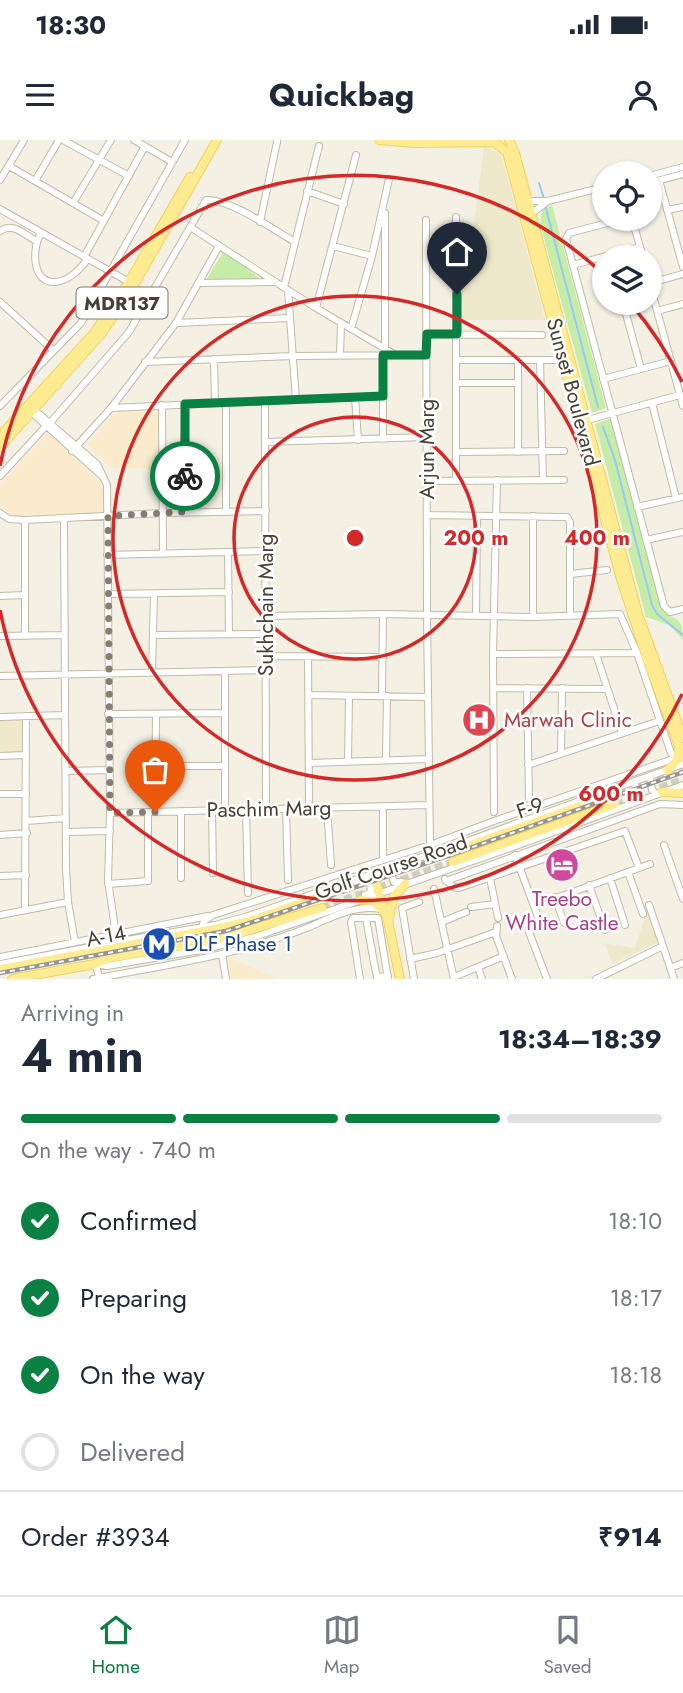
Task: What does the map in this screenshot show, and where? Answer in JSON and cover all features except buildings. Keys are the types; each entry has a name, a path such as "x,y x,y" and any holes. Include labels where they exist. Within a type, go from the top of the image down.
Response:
{"main road":[{"name":"MDR137","path":"0,447 94,333 129,282 211,140"},
{"name":"MDR137","path":"0,436 30,409 102,333 134,285 217,140"},
{"path":"379,140 415,143 505,142"},
{"name":"Sunset Boulevard","path":"505,142 516,153 605,505 650,655 676,754"},
{"name":"Sunset Boulevard","path":"505,142 580,406 587,420 605,505"},
{"name":"Sunset Boulevard","path":"650,655 683,738"},
{"path":"668,770 676,754"},
{"path":"659,792 683,793"},
{"path":"448,853 611,795"},
{"path":"453,862 615,804"},
{"path":"376,872 400,979"},
{"path":"388,920 394,896 408,883"},
{"path":"2,967 240,923 317,897"},
{"path":"361,900 372,901 384,910 388,920"},
{"path":"12,979 95,964 108,958 213,941 322,908"}],"street":[{"path":"0,180 24,140"},
{"path":"35,181 61,140 129,176"},
{"path":"73,203 111,140"},
{"path":"134,140 172,162"},
{"path":"0,406 81,323 185,140"},
{"path":"260,222 277,142"},
{"path":"41,233 36,241 34,254 38,269 51,281 59,282 69,277 86,258 145,146"},
{"path":"296,400 286,289 318,146"},
{"path":"316,308 356,155"},
{"path":"9,166 104,222"},
{"path":"662,173 683,167"},
{"path":"662,179 683,174"},
{"path":"351,329 372,257 389,179"},
{"path":"527,201 543,203 592,190"},
{"path":"307,191 344,204"},
{"path":"662,192 683,267"},
{"path":"0,476 129,332 204,203 212,200 260,222 295,243"},
{"path":"531,214 543,203"},
{"path":"383,439 385,205"},
{"path":"667,211 683,207"},
{"path":"0,210 129,282"},
{"path":"456,217 456,481"},
{"name":"Arjun Marg","path":"426,220 426,615 429,759 427,846"},
{"path":"190,227 384,352"},
{"path":"592,227 567,234 566,239 666,609 670,612 683,609"},
{"path":"0,231 13,228 36,241"},
{"path":"74,449 111,408 176,323 219,246"},
{"path":"333,246 372,257"},
{"path":"573,265 592,260"},
{"path":"662,279 683,274"},
{"path":"198,282 274,282"},
{"path":"0,302 53,351"},
{"path":"662,310 683,304"},
{"path":"626,315 641,369"},
{"path":"658,315 683,406"},
{"path":"176,323 290,318"},
{"path":"340,355 341,323"},
{"path":"427,334 542,335"},
{"path":"145,362 384,352 396,355 426,355"},
{"path":"214,359 215,404"},
{"path":"456,360 558,360"},
{"path":"517,360 519,452"},
{"path":"540,360 543,480"},
{"path":"603,379 671,361"},
{"path":"457,383 517,383"},
{"path":"111,408 383,396"},
{"path":"587,420 680,396"},
{"path":"355,397 358,440"},
{"name":"Sukhchain Marg","path":"265,401 266,808"},
{"path":"226,403 226,512"},
{"path":"637,507 680,498 652,403"},
{"path":"184,512 185,404"},
{"path":"162,405 163,553"},
{"path":"30,409 74,449 97,464 107,485 110,770 108,884 117,938"},
{"path":"265,442 426,437"},
{"path":"457,452 564,451"},
{"path":"426,481 564,480"},
{"path":"494,812 493,654 497,481"},
{"path":"0,525 3,515 25,520 266,511"},
{"path":"427,516 565,516 570,522 570,615"},
{"path":"476,617 477,516"},
{"path":"533,516 533,617"},
{"path":"64,519 66,832 68,902 75,942"},
{"path":"25,520 25,636"},
{"path":"646,540 683,532"},
{"path":"107,555 265,551"},
{"path":"228,552 229,634"},
{"path":"570,574 607,570"},
{"path":"108,594 229,592"},
{"path":"152,672 154,594"},
{"path":"0,596 25,595"},
{"path":"383,614 386,760"},
{"path":"265,616 383,614 533,617 617,614 622,616 659,721 676,754"},
{"path":"153,635 266,634"},
{"path":"0,636 64,635"},
{"path":"493,654 637,653"},
{"path":"596,654 622,733"},
{"path":"266,656 383,657"},
{"path":"308,656 309,807"},
{"path":"0,676 267,670"},
{"path":"225,671 225,810"},
{"path":"493,688 607,689"},
{"path":"527,688 528,799"},
{"path":"561,754 562,688"},
{"path":"309,695 428,697"},
{"path":"348,761 349,696"},
{"path":"108,714 225,713"},
{"path":"108,884 148,881 156,714"},
{"path":"0,717 65,715"},
{"path":"25,910 26,716"},
{"path":"528,765 659,721"},
{"name":"F-9","path":"427,846 676,754"},
{"path":"0,756 26,755"},
{"path":"309,763 429,759"},
{"name":"Golf Course Road","path":"95,951 117,938 202,927 245,917 683,764"},
{"path":"155,766 225,766"},
{"path":"66,771 110,770"},
{"path":"650,777 652,790 659,792"},
{"path":"634,783 642,799"},
{"name":"Golf Course Road","path":"95,964 107,966 211,947 303,925 382,891 683,785"},
{"path":"0,794 26,794"},
{"path":"446,881 660,804 683,805"},
{"name":"Paschim Marg","path":"110,813 429,805"},
{"path":"383,806 383,856"},
{"path":"286,808 288,880"},
{"path":"327,808 331,865"},
{"path":"246,809 248,893"},
{"path":"212,810 213,873"},
{"path":"180,878 181,811"},
{"path":"26,821 66,818"},
{"path":"584,821 588,829"},
{"path":"66,832 110,831"},
{"path":"439,873 453,887 459,888 625,831 639,868"},
{"path":"0,835 27,834"},
{"path":"441,841 455,845"},
{"path":"664,845 683,899"},
{"path":"408,883 398,883 393,878 394,871 427,846"},
{"name":"A-14","path":"0,957 75,942 117,938 213,915 427,846"},
{"path":"515,855 538,917"},
{"path":"534,906 650,864"},
{"path":"628,872 643,914"},
{"path":"0,876 26,875"},
{"path":"490,878 497,925 512,979"},
{"path":"610,878 625,925"},
{"path":"344,883 370,881 372,886 371,892 351,903"},
{"path":"590,885 605,930"},
{"path":"434,889 454,978 504,956"},
{"path":"555,898 565,923"},
{"path":"0,915 68,902"},
{"path":"414,979 402,908 419,902"},
{"path":"442,922 469,909 495,904"},
{"path":"649,905 674,979"},
{"path":"95,964 97,979 222,954 362,907 384,910"},
{"path":"202,927 204,921 213,915"},
{"path":"360,979 351,922 354,918 378,918 388,975 376,976 366,919"},
{"path":"410,959 448,949 497,925"},
{"path":"529,932 547,979"},
{"path":"2,967 104,944"},
{"path":"596,979 663,946"},
{"path":"222,954 226,979"},
{"path":"670,968 683,963"},
{"path":"478,967 482,979"}],"shaded area":[{"path":"484,147 501,153 545,320 460,320 460,246 471,246"},
{"path":"116,412 159,412 160,469 111,468 87,445"},
{"path":"50,431 103,486 105,512 10,516 0,505 0,484"},
{"path":"22,719 23,753 0,753 0,720"},
{"path":"647,909 659,942 613,964 604,943 635,948"},
{"path":"226,956 277,979 230,979"}],"green space":[{"path":"552,205 606,408 592,413 540,224 542,210"},
{"path":"219,246 264,282 206,280 222,254"},
{"path":"612,418 662,608 682,626 683,640 669,625 646,617 595,424"}],"waterway":[{"path":"539,183 544,199"},
{"path":"545,205 598,407"},
{"path":"603,427 615,460 652,605 657,614 683,635"}],"tunnel":[{"path":"611,795 683,768"},
{"path":"615,804 683,780"},
{"path":"317,897 448,853"},
{"path":"322,908 453,862"}],"railway":[{"path":"0,973 226,931 683,772"}],"way so far":[{"path":"155,812 110,813 108,516 184,512 185,476"}],"place":[{"name":"Marwah Clinic","path":"479,720"},
{"name":"Treebo White Castle","path":"562,865"},
{"name":"DLF Phase 1","path":"159,944"}],"route":[{"path":"185,476 185,404 383,396 383,355 426,355 427,334 457,334 457,294"}]}
